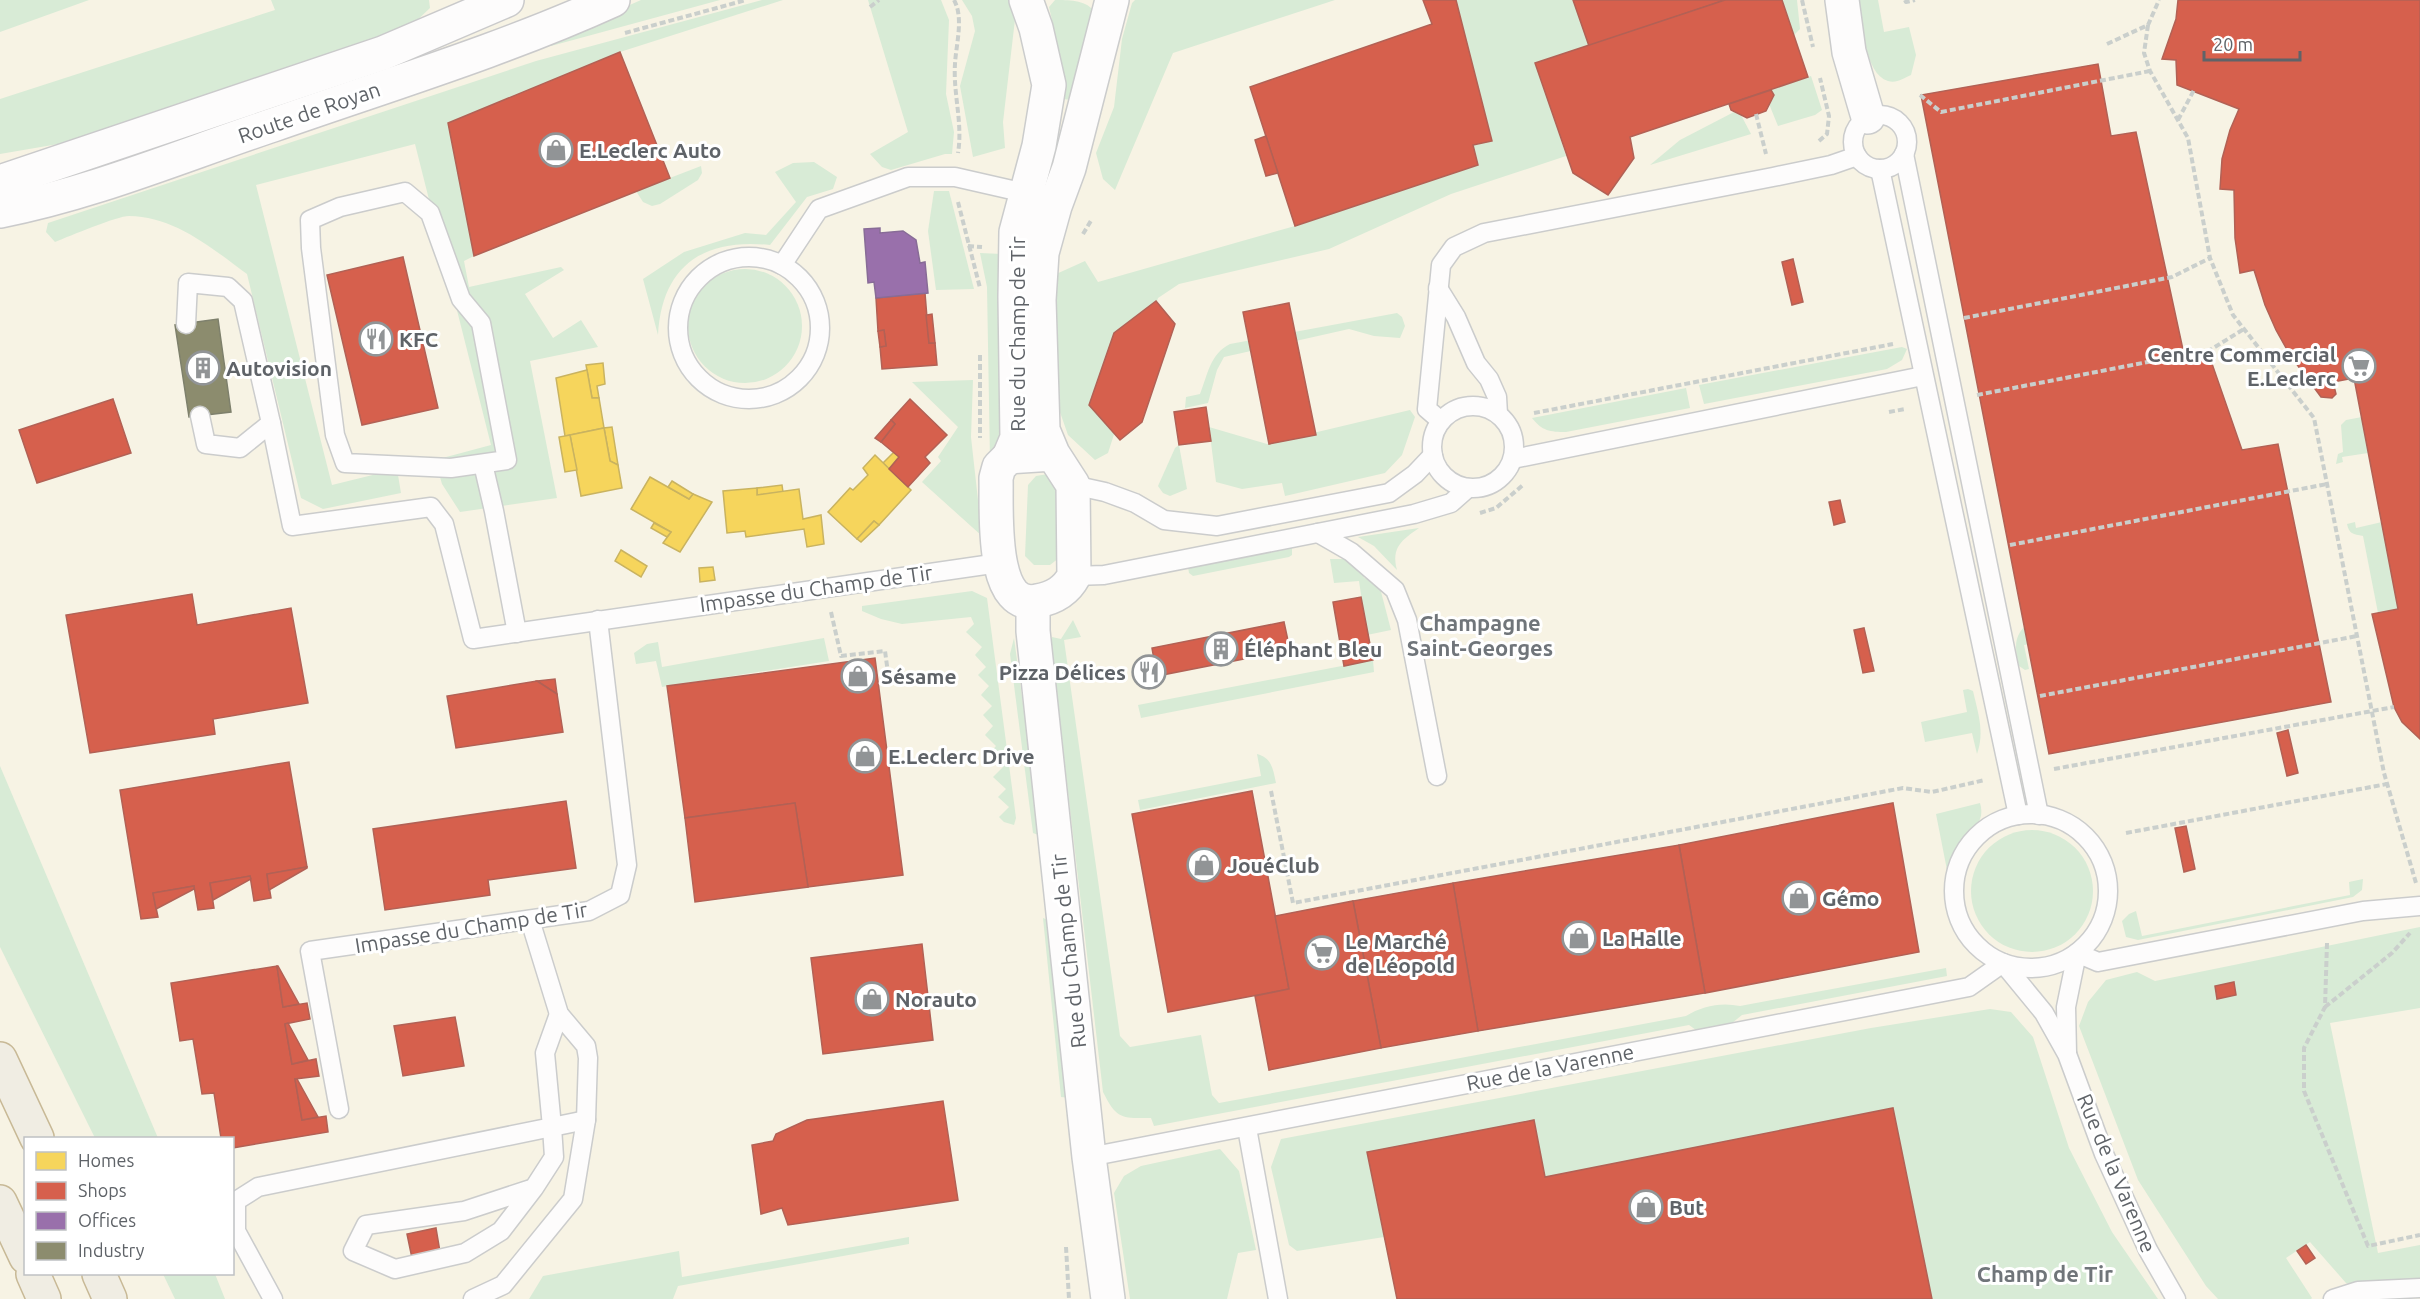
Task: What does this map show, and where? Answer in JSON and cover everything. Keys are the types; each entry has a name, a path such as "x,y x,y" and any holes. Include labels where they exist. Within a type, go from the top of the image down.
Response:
{"highway":[{"path":"0,1059 37,1137"},
{"path":"0,1202 24,1253"},
{"path":"33,1275 44,1299"},
{"path":"99,1275 110,1299"}],"street":[{"name":"Route de Royan","path":"0,211 98,185 462,60 566,22 613,0"},
{"name":"Rue du Champ de Tir","path":"1026,0 1036,28 1049,85 1039,146 1042,253 1039,300 1042,421 1043,430 1053,454 1073,485"},
{"name":"Rue du Champ de Tir","path":"1108,1299 1089,1157 1033,631 1033,602 1017,597 1008,589 999,563 996,478 999,466 1009,457 1017,438 1016,232 1069,168 1112,0"},
{"path":"1842,0 1849,52 1868,117"},
{"name":"Route de Royan","path":"0,182 383,53 493,3"},
{"path":"264,128 287,101 488,31 493,3"},
{"path":"1009,457 1053,454"},
{"path":"1033,602 1052,598 1068,587 1074,576 1073,485"}],"lane":[{"path":"1885,115 1901,123 1908,140 1904,154 1896,164 1880,169 1862,163 1853,148 1855,130 1868,117 1885,115"},
{"path":"1904,154 2039,815"},
{"path":"1441,421 1427,409 1441,265 1454,248 1484,233 1784,175 1831,165 1857,156"},
{"path":"1880,169 2018,815"},
{"path":"782,265 819,209 908,177 955,177 1012,190 1040,201"},
{"path":"405,192 430,213 461,299 481,323 507,460 483,464 451,468 345,463 335,435 311,248 310,220 340,207 405,192"},
{"path":"736,258 760,258 782,265 801,279 814,298 820,320 818,344 810,365 795,382 775,394 764,397 753,399 730,397 708,387 692,371 681,350 678,326 682,303 694,282 713,266 736,258"},
{"path":"186,324 188,283 228,287 243,301 271,423 240,448 206,444 200,416"},
{"path":"1438,288 1456,317 1476,363 1489,379 1497,397 1498,414"},
{"path":"1513,459 1923,376"},
{"path":"1468,406 1487,408 1498,414 1507,423 1515,447 1508,470 1501,478 1480,488 1468,488 1445,477 1437,467 1432,443 1441,421 1451,413 1468,406"},
{"name":"Impasse du Champ de Tir","path":"271,423 292,526 431,507 444,524 473,639 999,563"},
{"path":"1073,485 1105,492 1135,503 1164,520 1217,526 1389,493 1415,474 1433,455"},
{"path":"483,464 517,633"},
{"path":"1074,576 1104,575 1413,514 1451,503 1468,488"},
{"path":"1318,533 1351,552 1395,590 1407,620 1437,776"},
{"name":"Impasse du Champ de Tir","path":"339,1109 310,951 589,912 620,896 627,865 598,620"},
{"name":"Rue de la Varenne","path":"2018,815 2039,815 2060,820 2078,830 2092,844 2102,861 2107,880 2108,900 2102,920 2092,938 2077,953 2054,964 2029,968 2004,963 1984,952 1968,936 1958,917 1953,895 1956,873 1964,852 1978,835 1997,822 2018,815"},
{"path":"2077,953 2098,962 2380,908 2420,906"},
{"path":"473,1299 503,1285 573,1199 586,1120 588,1058 586,1046 559,1014 530,920"},
{"name":"Rue de la Varenne","path":"2067,1054 2066,1007 2077,953"},
{"name":"Rue de la Varenne","path":"1089,1157 1969,987 2004,963"},
{"name":"Rue de la Varenne","path":"2004,963 2044,1013 2067,1054 2104,1154 2148,1250 2177,1296"},
{"path":"534,1188 464,1211 366,1225 353,1251 395,1269 465,1253 501,1231 534,1188 554,1157 545,1053 559,1014"},
{"path":"273,1299 236,1231 236,1201 258,1187 586,1120"},
{"path":"1246,1128 1278,1299"},
{"path":"2333,1299 2358,1291 2420,1288"}],"path":[{"path":"870,7 879,0"},
{"path":"954,0 959,10 955,68 961,137 955,177 956,197 981,290"},
{"path":"1802,0 1815,58"},
{"path":"1905,0 1915,0"},
{"path":"2158,0 2148,25 2144,53 2150,71 2188,138 2210,258 2233,315 2314,418 2387,784 2417,884 2420,906 2410,934 2392,953 2325,1007 2304,1048 2304,1091 2368,1246 2420,1235"},
{"path":"2107,44 2148,25"},
{"path":"1809,145 1820,141 1827,134 1828,116 1818,70"},
{"path":"1920,95 1941,112 2150,71"},
{"path":"2178,120 2194,90"},
{"path":"1939,326 1963,318 2172,278 2210,258"},
{"path":"1534,413 1906,342 1914,335"},
{"path":"980,347 980,440"},
{"path":"2010,545 2327,484"},
{"path":"836,636 840,656 885,651 888,673"},
{"path":"2040,696 2357,636"},
{"path":"2031,773 2394,707"},
{"path":"1270,791 1293,903 1904,788 1932,792 2010,775"},
{"path":"2126,833 2387,784"},
{"path":"2325,919 2327,951 2325,1007"}],"shaded area":[{"path":"0,0 2420,0 2420,1299 0,1299"}],"green space":[{"path":"0,0 89,0 0,32"},
{"path":"271,0 429,0 430,8 410,27 70,142 0,154 0,99 275,10"},
{"path":"641,0 720,0 551,46 549,41"},
{"path":"762,0 783,0 620,52 449,123 474,256 464,261 469,287 561,267 564,270 525,294 553,338 581,320 598,347 530,361 557,498 460,512 442,484 435,460 491,445 415,144 256,185 332,485 397,469 401,493 323,509 301,498 247,274 221,254 177,228 146,217 123,217 55,242 46,232 48,223 536,61"},
{"path":"868,0 941,0 949,20 946,94 954,132 952,154 891,170 882,167 870,154 908,132"},
{"path":"962,0 1011,0 1016,11 1003,122 1005,148 973,157 960,86 975,31 972,16"},
{"path":"1055,0 1081,2 1093,10 1077,101 1057,98 1057,63 1049,7"},
{"path":"1135,0 1335,0 1173,53 1115,190 1103,179 1096,153 1114,107 1122,39 1132,3"},
{"path":"1456,0 1573,0 1589,46 1536,63 1566,156 1451,194 1329,249 1179,284 1158,298 1108,453 1095,460 1068,435 1054,395 1054,275 1085,261 1098,282 1295,226 1478,165 1473,145 1492,140"},
{"path":"1782,0 1797,0 1800,29 1794,35"},
{"path":"1859,0 1878,0 1884,32 1909,27 1916,55 1911,75 1891,82 1880,76 1874,68 1863,33"},
{"path":"1811,76 1822,110 1815,115 1778,126 1769,104 1774,95 1771,90"},
{"path":"1734,112 1741,115 1751,134 1650,165 1680,140"},
{"path":"814,162 837,177 833,189 807,197 770,245 725,246 691,261 678,274 668,290 661,311 658,335 643,279 684,252 745,233 766,235 796,202 775,172 793,163"},
{"path":"701,166 702,173 698,180 660,204 652,206 643,202 636,191"},
{"path":"934,191 949,191 974,289 936,290 928,231"},
{"path":"980,253 1002,254 1006,435 990,461 987,287"},
{"path":"745,269 767,273 777,278 793,294 798,304 802,326 798,348 793,358 777,374 767,379 745,383 723,379 713,374 697,358 692,348 688,326 692,304 697,294 713,278 723,273"},
{"path":"1397,313 1402,317 1405,326 1400,338 1374,336 1349,329 1224,357 1217,370 1208,403 1185,408 1186,397 1200,394 1214,359 1223,348 1230,344"},
{"path":"1902,347 1907,349 1902,360 1887,369 1704,404 1699,385"},
{"path":"973,380 971,437 982,536 922,482 941,461 938,457 958,427 912,382"},
{"path":"1686,388 1690,408 1566,432 1547,430 1539,426 1532,418"},
{"path":"1410,410 1415,417 1402,455 1385,473 1285,496 1282,483 1242,489 1216,482 1209,427 1267,444"},
{"path":"2362,417 2368,453 2342,457 2343,462 2336,464 2338,454 2343,452 2341,425 2346,420"},
{"path":"1179,445 1187,489 1170,496 1163,493 1158,486 1175,448"},
{"path":"1048,474 1058,477 1064,554 1050,565 1034,565 1025,556 1028,485 1036,476"},
{"path":"2355,522 2356,528 2382,522 2398,609 2378,613 2363,536 2352,533 2347,524"},
{"path":"1419,528 1399,545 1396,555 1397,570 1374,546 1358,537"},
{"path":"1286,545 1292,547 1292,555 1289,557 1193,576 1189,573 1188,567"},
{"path":"1330,559 1346,559 1361,566 1364,578 1375,580 1379,584 1391,630 1367,635 1359,581 1334,583"},
{"path":"972,591 987,598 1016,818 1014,825 1004,822 999,817 1009,807 998,797 1006,789 993,777 1003,767 989,754 996,746 985,735 993,726 983,715 992,706 981,695 989,686 978,675 986,667 975,655 982,647 966,632 974,624 971,617 902,624 862,611 862,606"},
{"path":"2034,618 2038,643 2024,645 2029,669 2025,670 2019,666 2016,644 2019,633"},
{"path":"1073,620 1081,637 1064,640 1120,1036 1130,1047 1201,1035 1212,1095 1219,1103 1686,1016 1712,1006 1726,1004 1740,1006 1946,968 1947,976 1742,1015 1732,1023 1696,1030 1689,1025 1154,1126 1151,1118 1121,1116 1112,1108 1103,1092 1052,655 1052,637 1061,639"},
{"path":"824,638 829,661 662,687 656,661 636,664 634,653 647,644 658,642 662,667"},
{"path":"1014,638 1041,836 1033,833 1010,654"},
{"path":"1373,660 1374,672 1141,718 1138,705"},
{"path":"1963,690 1973,691 1980,722 1977,754 1972,733 1925,742 1921,722 1967,712"},
{"path":"1257,754 1269,761 1276,783 1140,810 1138,800 1261,776"},
{"path":"0,766 158,1137 95,1137 0,947"},
{"path":"1980,803 1979,821 1957,850 1947,870 1936,814"},
{"path":"2032,830 2055,834 2075,848 2089,868 2093,891 2089,914 2075,934 2055,948 2032,952 2009,948 1989,934 1975,914 1971,891 1975,868 1989,848 2009,834"},
{"path":"2363,879 2362,890 2353,897 2138,940 2126,937 2122,921 2136,911 2142,936 2350,895 2349,882"},
{"path":"1043,918 1048,920 1071,1098 1061,1097"},
{"path":"2420,927 2420,1008 2330,1023 2378,1253 2420,1245 2420,1280 2357,1287 2346,1283 2310,1242 2286,1258 2311,1299 2218,1299 2206,1286 2138,1180 2079,1026 2088,1002 2106,980 2137,972 2155,981"},
{"path":"1990,1009 2011,1012 2033,1037 2069,1148 2112,1232 2158,1299 1932,1299 1893,1108 1545,1177 1534,1120 1367,1153 1384,1237 1297,1251 1289,1245 1271,1167 1281,1139 1871,1028"},
{"path":"1220,1149 1239,1171 1256,1250 1238,1253 1227,1299 1130,1299 1114,1193 1124,1176 1141,1166"},
{"path":"909,1237 909,1244 678,1286 673,1299 529,1299 543,1276 679,1251 682,1277"},
{"path":"163,1275 215,1275 225,1299 175,1299"}],"building: Homes":[{"path":"603,363 605,384 597,386 599,398 592,398 586,365"},
{"path":"587,370 592,398 599,398 604,428 565,436 556,378"},
{"path":"612,427 618,465 610,461 604,428"},
{"path":"604,428 610,461 618,465 622,488 581,496 570,435"},
{"path":"570,435 577,470 565,472 559,437"},
{"path":"894,452 899,457 889,469 883,463"},
{"path":"875,455 911,490 879,525 874,521 857,539 828,512 850,488 853,490 868,475 863,468"},
{"path":"650,477 689,499 693,494 712,502 680,552 663,543 671,532 631,509"},
{"path":"672,481 693,494 689,499 668,487"},
{"path":"782,485 783,492 757,495 757,488"},
{"path":"757,488 757,495 799,489 803,519 821,515 824,544 807,547 804,529 746,537 745,531 727,533 723,491"},
{"path":"874,521 879,525 861,542 857,539"},
{"path":"654,523 671,532 667,537 651,528"},
{"path":"621,550 647,566 641,577 615,561"},
{"path":"713,567 715,580 700,582 699,568"}],"building: Shops":[{"path":"1423,0 1456,0 1492,141 1473,145 1478,165 1295,226 1250,87 1432,24"},
{"path":"1573,0 1725,0 1589,46"},
{"path":"1725,0 1782,0 1808,77 1630,137 1634,158 1608,195 1573,173 1535,63"},
{"name":"Centre Commercial E.Leclerc","path":"2178,0 2420,0 2420,739 2402,722 2394,707 2372,614 2398,609 2354,378 2333,382 2336,394 2332,398 2321,397 2290,355 2276,330 2254,270 2240,273 2235,238 2234,190 2220,189 2222,159 2239,109 2177,85 2176,60 2162,59 2176,19"},
{"name":"E.Leclerc Auto","path":"620,52 670,178 474,256 448,123"},
{"path":"2098,64 2111,136 2136,132 2185,359 2209,355 2242,450 2278,444 2331,702 2049,754 1921,95"},
{"path":"1771,90 1774,95 1766,111 1747,118 1731,110 1729,104"},
{"path":"1266,136 1278,173 1266,176 1255,140"},
{"path":"403,257 438,408 362,425 327,275"},
{"path":"1793,259 1803,302 1792,305 1782,262"},
{"path":"925,293 929,343 935,343 937,365 882,369 880,347 886,346 884,330 878,331 876,298"},
{"path":"1156,301 1175,324 1142,422 1120,440 1089,405 1114,333"},
{"path":"1289,303 1316,435 1269,444 1243,312"},
{"path":"932,314 935,343 929,343 926,315"},
{"path":"884,330 886,346 880,347 878,331"},
{"path":"113,399 131,453 37,483 19,430"},
{"path":"910,399 947,435 925,457 930,463 908,487 889,469 899,457 881,442 895,424 891,420"},
{"path":"1206,407 1211,441 1179,445 1174,412"},
{"path":"891,420 895,424 881,442 875,438"},
{"path":"1840,500 1845,522 1834,525 1829,502"},
{"path":"192,594 197,625 291,608 308,703 213,719 215,734 90,753 66,615"},
{"path":"1361,597 1373,660 1344,666 1333,602"},
{"name":"Éléphant Bleu","path":"1284,622 1290,650 1157,676 1152,648"},
{"path":"1864,628 1874,671 1863,673 1854,630"},
{"name":"Pizza Délices","path":"1153,657 1159,685 1145,688 1140,660"},
{"path":"875,658 903,875 808,887 795,803 685,818 667,686"},
{"path":"555,679 557,694 537,681"},
{"path":"537,681 557,694 563,732 456,748 447,696"},
{"path":"2288,730 2298,773 2287,776 2277,733"},
{"path":"289,762 307,867 267,874 271,898 254,901 250,876 210,883 214,908 198,910 194,886 153,893 158,917 141,919 120,790"},
{"name":"JouéClub","path":"1252,791 1289,989 1168,1012 1132,814"},
{"path":"566,801 576,868 488,880 490,895 385,910 373,829"},
{"path":"795,803 808,887 695,902 685,818"},
{"name":"Gémo","path":"1893,803 1919,952 1705,993 1679,845"},
{"path":"2186,826 2195,869 2184,872 2175,828"},
{"name":"La Halle","path":"1679,845 1705,993 1478,1031 1453,883"},
{"path":"307,868 269,890 267,874"},
{"path":"250,876 251,879 213,900 210,883"},
{"path":"1453,883 1478,1031 1381,1048 1353,901"},
{"path":"194,886 194,889 156,909 153,893"},
{"name":"Le Marché de Léopold","path":"1353,901 1381,1048 1269,1070 1255,996 1289,989 1275,916"},
{"name":"Norauto","path":"922,944 933,1040 823,1054 811,958"},
{"path":"277,966 283,1007 307,1003 310,1019 285,1024 292,1064 316,1059 319,1076 295,1079 302,1120 326,1116 328,1132 234,1148 234,1137 221,1137 214,1093 202,1094 193,1039 180,1041 171,983"},
{"path":"278,966 299,1004 283,1007"},
{"path":"2234,982 2236,995 2217,999 2215,986"},
{"path":"455,1017 464,1066 403,1076 394,1026"},
{"path":"288,1023 308,1060 292,1064 285,1024"},
{"path":"295,1079 297,1079 318,1117 302,1120"},
{"path":"943,1101 958,1200 788,1225 782,1208 761,1214 752,1145 773,1141 776,1134 807,1120"},
{"name":"But","path":"1893,1108 1932,1299 1397,1299 1367,1152 1534,1120 1545,1177"},
{"path":"436,1228 440,1252 412,1258 407,1234"},
{"path":"2306,1245 2315,1258 2306,1264 2297,1251"}],"building: Offices":[{"path":"880,228 880,233 903,231 916,240 920,263 925,262 928,293 876,298 874,282 868,283 864,229"}],"building: Industry":[{"name":"Autovision","path":"218,319 231,412 189,417 175,325"}],"place":[{"name":"E.Leclerc Auto","path":"556,150"},
{"name":"KFC","path":"376,339"},
{"name":"Centre Commercial E.Leclerc","path":"2359,366"},
{"name":"Autovision","path":"203,368"},
{"name":"Éléphant Bleu","path":"1221,649"},
{"name":"Pizza Délices","path":"1149,672"},
{"name":"Sésame","path":"858,676"},
{"name":"E.Leclerc Drive","path":"865,756"},
{"name":"JouéClub","path":"1204,865"},
{"name":"Gémo","path":"1799,898"},
{"name":"La Halle","path":"1579,938"},
{"name":"Le Marché de Léopold","path":"1322,953"},
{"name":"Norauto","path":"872,999"},
{"name":"But","path":"1646,1207"}],"district":[{"name":"Champagne Saint-Georges","path":"1480,634"},
{"name":"Champ de Tir","path":"2045,1273"}]}
